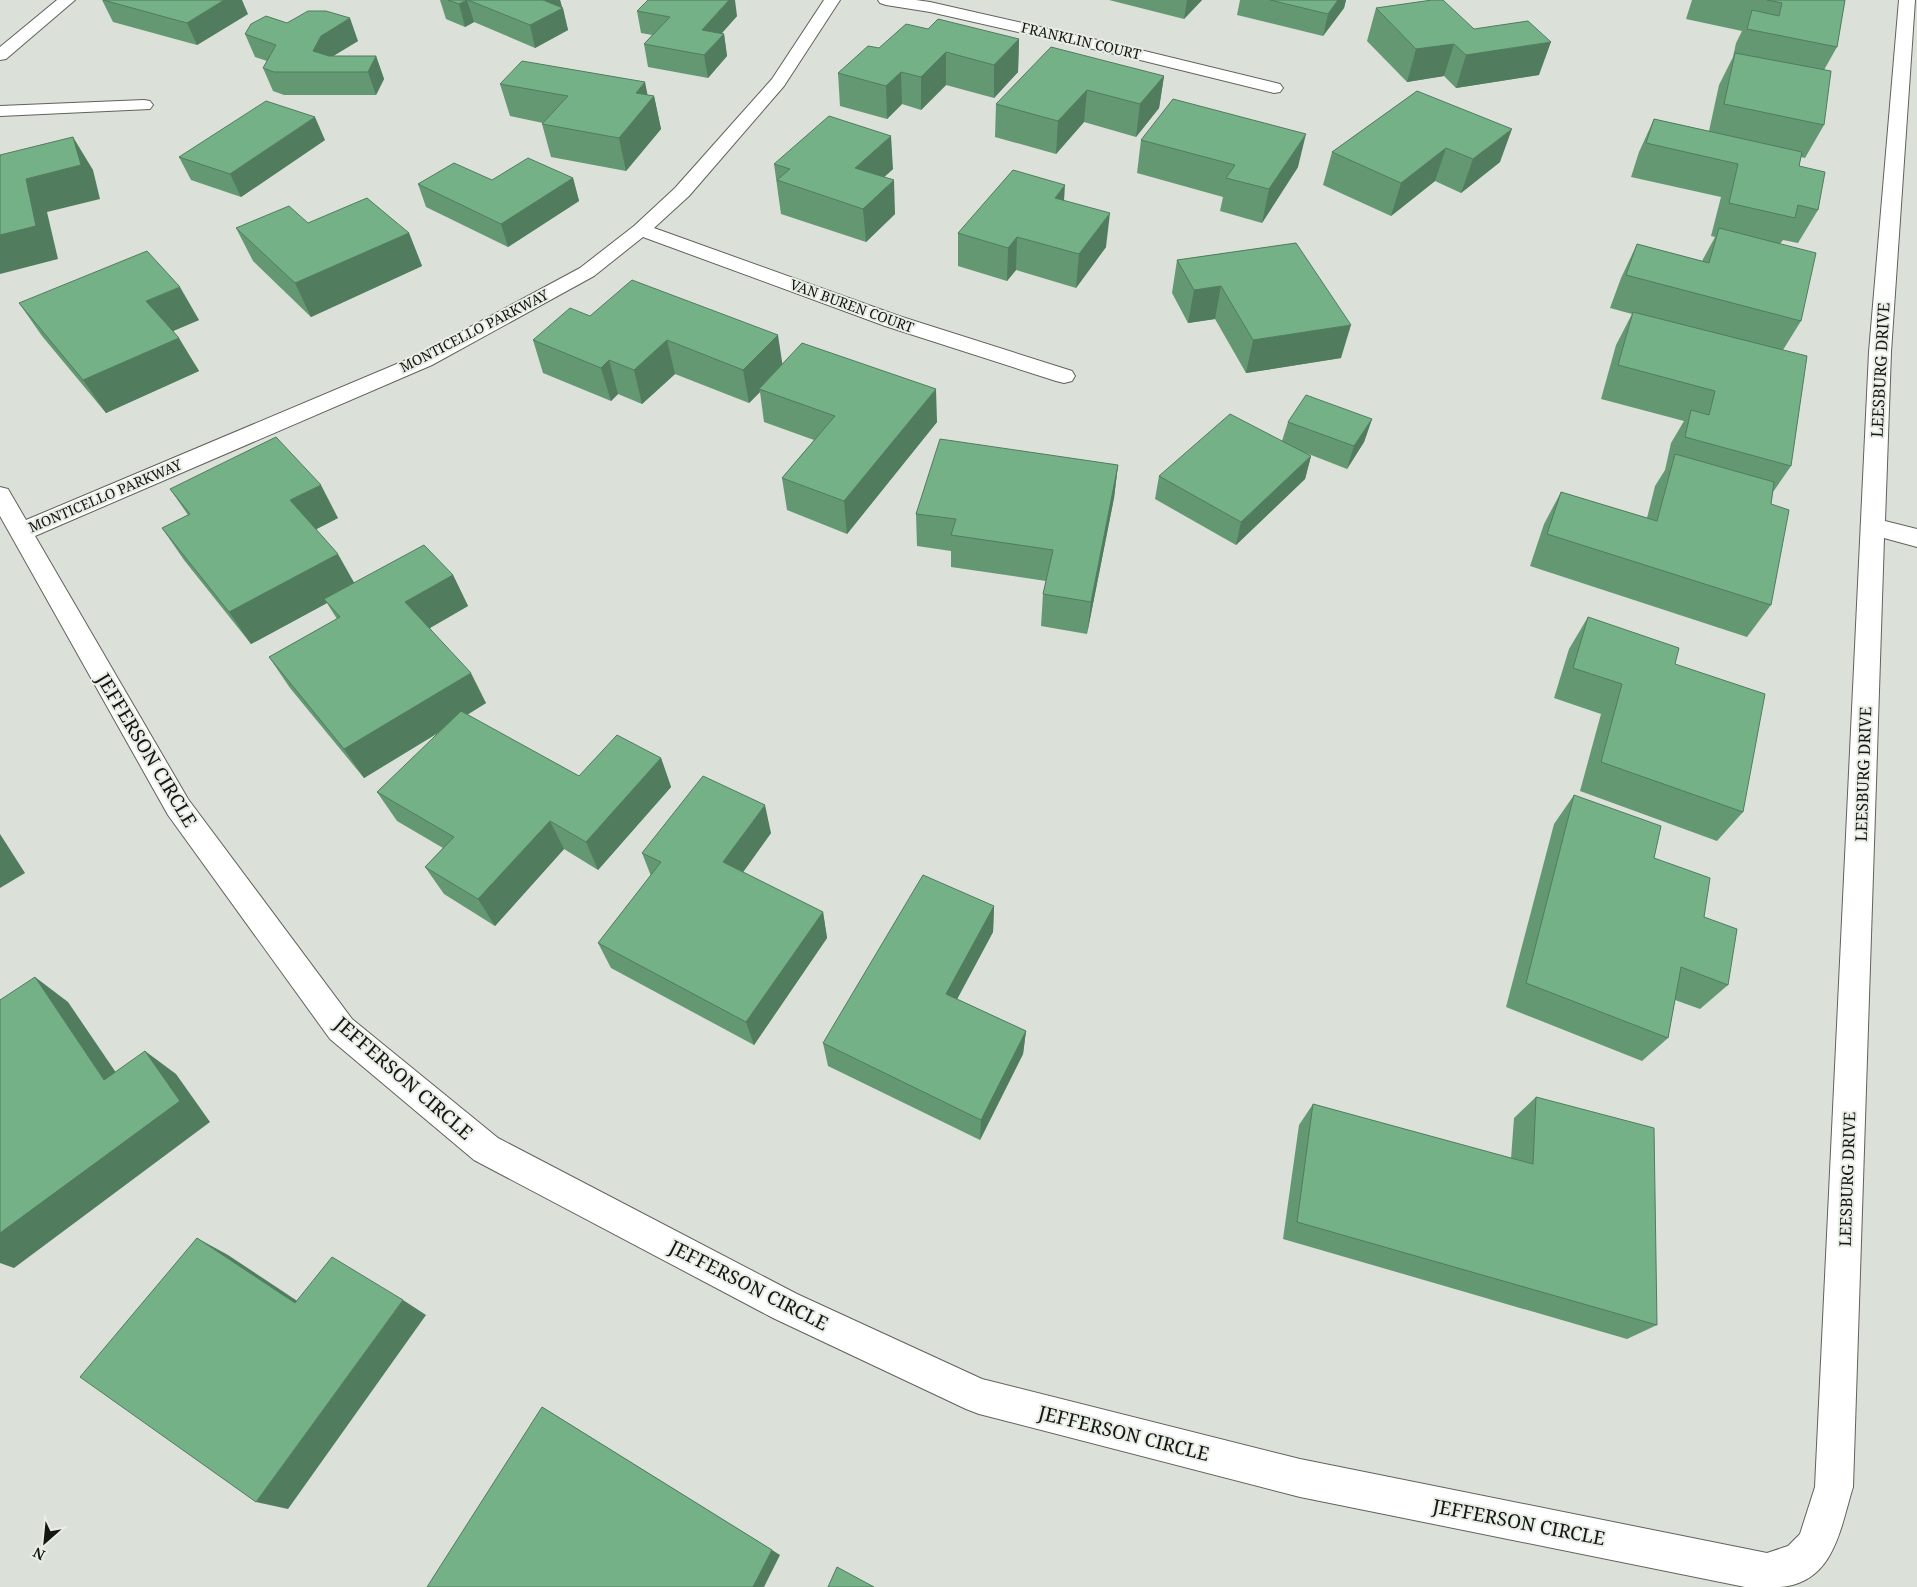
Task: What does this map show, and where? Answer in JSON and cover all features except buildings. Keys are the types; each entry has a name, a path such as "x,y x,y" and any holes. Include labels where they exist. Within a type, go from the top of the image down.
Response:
{"street":[{"path":"0,56 67,0"},
{"name":"MONTICELLO PARKWAY","path":"21,532 425,360 587,272 641,230 682,192 778,82 832,0"},
{"name":"FRANKLIN COURT","path":"886,0 930,6 1119,49 1274,88"},
{"name":"LEESBURG DRIVE","path":"1815,1546 1834,1487 1880,352 1907,0"},
{"path":"0,111 144,105"},
{"name":"VAN BUREN COURT","path":"641,230 892,321 1064,376"},
{"name":"JEFFERSON CIRCLE","path":"0,495 178,807 342,1029 486,1149 785,1306 979,1396 1300,1478 1767,1572 1800,1562 1815,1546"},
{"path":"1873,526 1917,538"}]}
